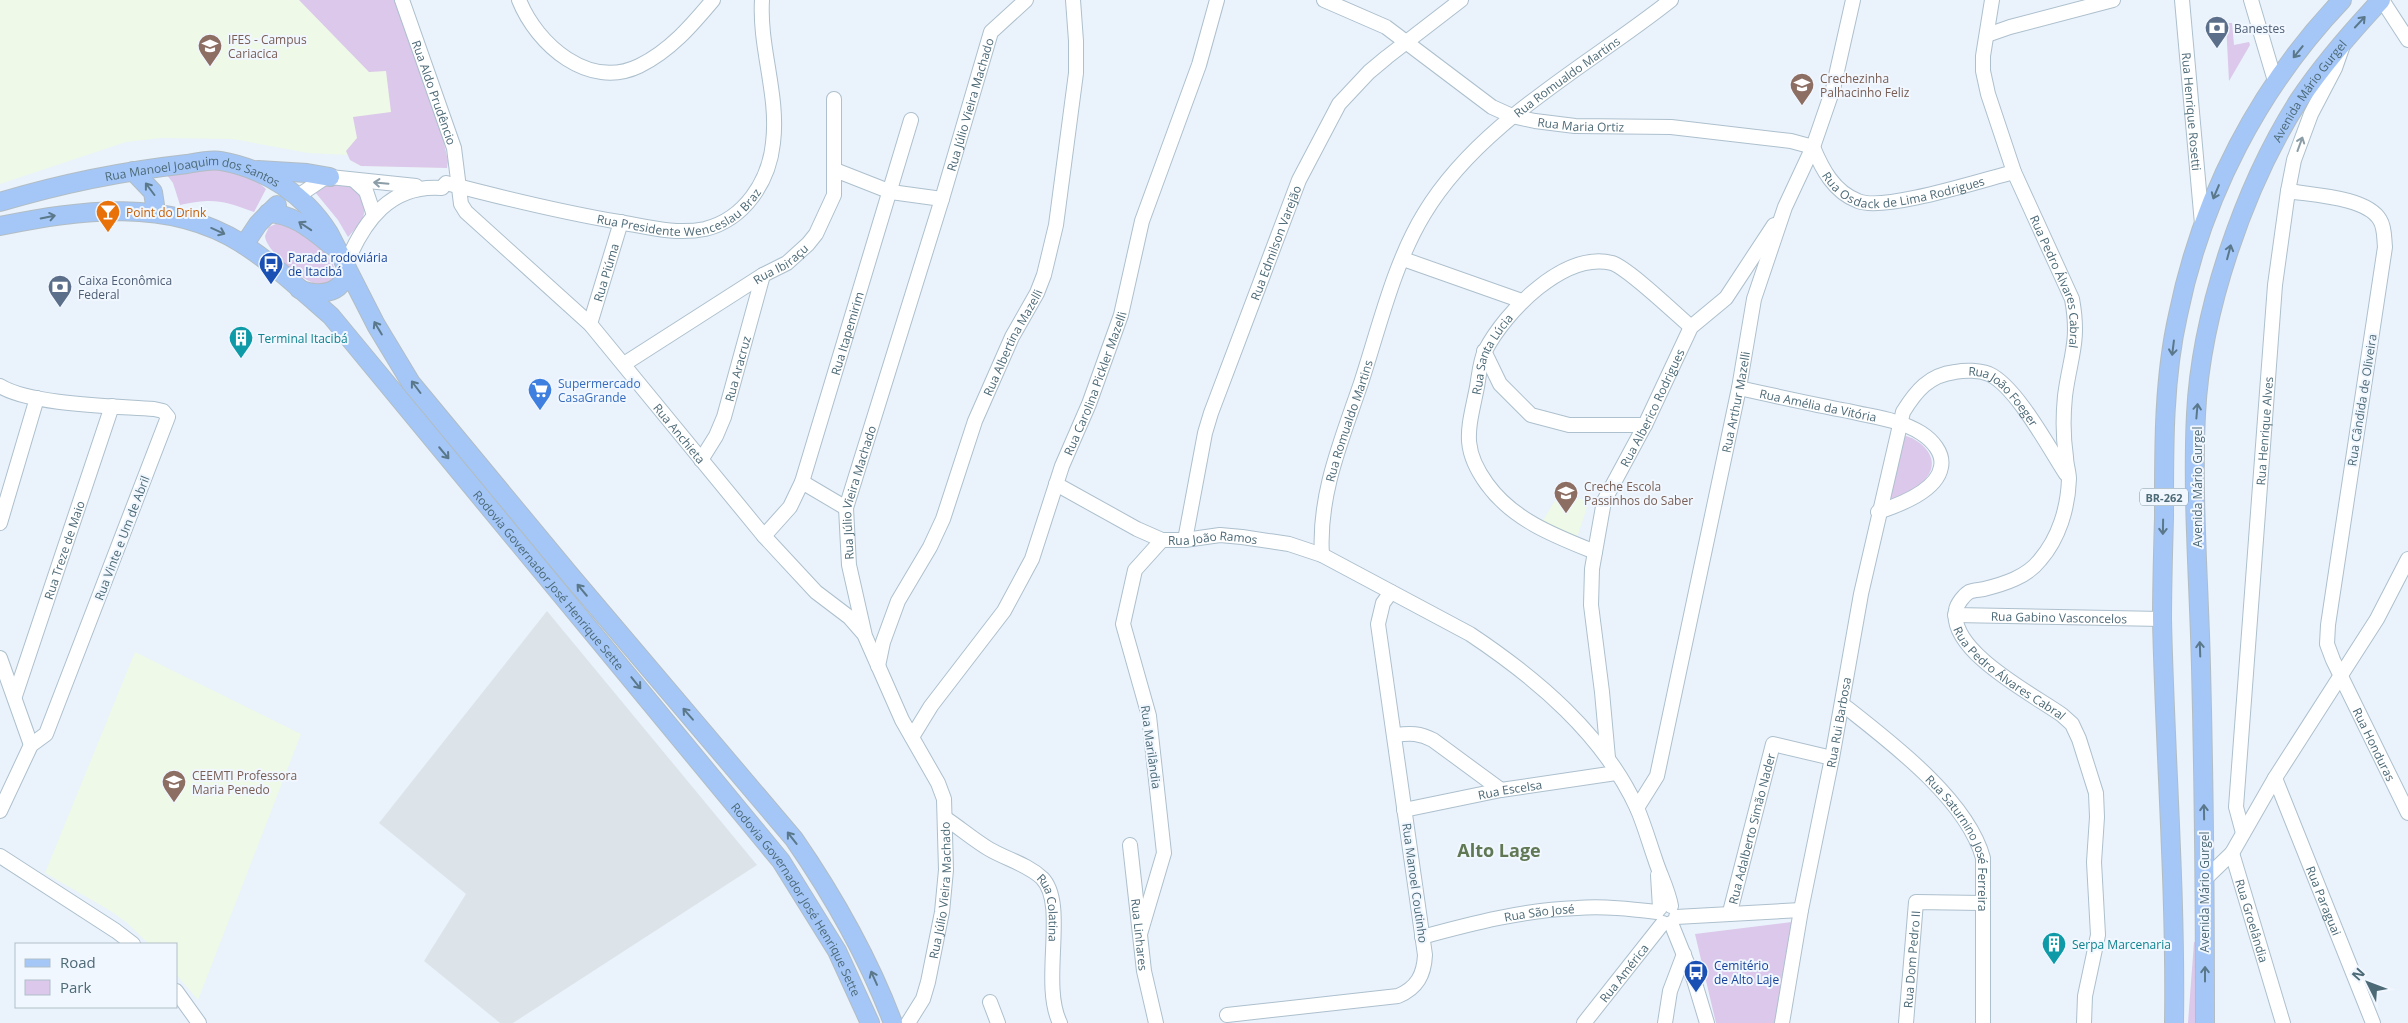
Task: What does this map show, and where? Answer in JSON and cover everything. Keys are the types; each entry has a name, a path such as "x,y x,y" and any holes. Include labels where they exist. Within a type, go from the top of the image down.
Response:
{"main road":[{"name":"BR-262","path":"2174,1023 2171,840 2162,619 2165,416 2177,316 2202,224 2226,168 2275,81 2342,0"},
{"name":"Avenida Mário Gurgel","path":"2205,1023 2205,879 2196,533 2196,413 2207,333 2232,242 2248,198 2268,155 2299,100 2344,40 2381,0"},
{"name":"Rua Manoel Joaquim dos Santos","path":"0,202 51,188 133,171 219,160 253,170 298,196 321,220 342,258"},
{"path":"253,170 307,173 330,178"},
{"path":"0,226 61,214 120,210 156,212 154,192 133,171"},
{"path":"244,245 268,213 283,201 298,196"},
{"name":"Rodovia Governador José Henrique Sette","path":"156,212 205,225 244,245 330,316 781,861 837,950 870,1023"},
{"path":"268,213 283,214 295,219 342,258 341,285 333,291 317,294 299,289"},
{"name":"Rodovia Governador José Henrique Sette","path":"342,258 376,325 412,382 557,560 794,839 817,873 857,941 893,1023"}],"street":[{"name":"Rua Aldo Prudêncio","path":"402,0 454,148 458,186"},
{"path":"519,0 538,33 564,58 581,67 618,72 638,66 668,48 713,0"},
{"name":"Rua Presidente Wenceslau Braz","path":"442,188 446,183 507,199 667,231 706,228 730,218 742,210 760,185 770,159 775,127 762,0"},
{"name":"Rua Júlio Vieira Machado","path":"908,1023 923,999 934,960 946,892 944,799 938,783 902,720 865,636 849,565 846,508 942,199 991,32 1026,0"},
{"name":"Rua Albertina Mazelli","path":"878,666 883,642 898,600 930,547 943,519 975,421 1012,337 1037,293 1044,275 1056,225 1076,74 1073,0"},
{"name":"Rua Carolina Pickler Mazelli","path":"912,737 931,706 1009,603 1032,559 1056,484 1089,404 1121,315 1142,221 1198,65 1217,0"},
{"name":"Rua Maria Ortiz","path":"1324,0 1381,24 1492,107 1512,116 1575,126 1671,126 1792,141 1812,147"},
{"name":"Rua Edmilson Varejão","path":"1185,540 1205,433 1211,413 1299,180 1339,104 1369,72 1462,0"},
{"name":"Rua Romualdo Martins","path":"1322,555 1322,521 1329,480 1402,258 1422,216 1445,182 1465,159 1512,116 1628,34 1671,0"},
{"name":"Rua Arthur Mazelli","path":"1637,808 1656,776 1739,388 1752,308 1785,207 1812,147 1833,89 1853,0"},
{"name":"Rua Pedro Álvares Cabral","path":"1992,0 1983,71 1988,94 2014,172 2072,299 2076,318 2074,354 2064,411 2065,455 2069,479 2062,521 2057,535 2039,562 2016,578 1969,592 1957,605 1955,615 1962,634 1979,657 2072,724 2091,772 2096,793 2097,818 2094,862 2098,934 2084,996 2084,1023"},
{"path":"1987,35 2010,27 2113,0"},
{"name":"Rua Henrique Rosetti","path":"2182,0 2202,224"},
{"path":"2251,0 2275,81"},
{"path":"2381,0 2408,40"},
{"name":"Rua Henrique Alves","path":"2243,833 2236,807 2275,285 2294,160 2311,114 2336,68 2344,40"},
{"name":"Rua Ibiraçu","path":"624,364 763,275 799,255 816,234 834,195 834,99"},
{"name":"Rua Itapemirim","path":"764,536 790,507 802,482 911,120"},
{"name":"Rua Osdack de Lima Rodrigues","path":"1812,147 1821,167 1838,187 1852,198 1867,204 1894,202 2014,172"},
{"path":"835,170 890,192 942,199"},
{"name":"Rua Presidente Wenceslau Braz","path":"330,178 442,188"},
{"path":"298,196 323,179 330,178"},
{"path":"354,180 366,191 374,215"},
{"name":"Rua Anchieta","path":"458,186 460,204 472,218 590,324 764,536 816,592 849,617 865,636"},
{"name":"Rua Presidente Wenceslau Braz","path":"342,258 374,215 402,194 426,187 442,188"},
{"name":"Rua Cândida de Oliveira","path":"2288,191 2358,203 2370,210 2380,220 2384,233 2385,247 2328,624 2327,644 2341,676"},
{"name":"Rua Alberico Rodrigues","path":"1608,758 1602,692 1590,606 1595,552 1604,501 1644,425 1691,327 1726,298 1785,207"},
{"name":"Rua Piúma","path":"590,324 621,222"},
{"path":"1402,258 1522,301"},
{"name":"Rua Santa Lúcia","path":"1595,552 1550,533 1510,510 1487,485 1480,473 1467,433 1484,351 1522,301 1556,275 1572,267 1601,262 1614,264 1626,272 1691,327"},
{"name":"Rua Aracruz","path":"701,460 716,436 724,417 763,275"},
{"path":"1726,298 1736,295 1742,296 1750,303 1752,308"},
{"path":"1484,351 1500,384 1531,415 1568,425 1644,425"},
{"name":"Rua João Foeger","path":"1898,422 1902,412 1917,391 1936,376 1962,370 1988,374 1998,379 2014,396 2069,479"},
{"name":"Rua Vinte e Um de Abril","path":"0,386 12,392 37,398 154,409 163,411 168,417 46,734 31,745 0,811"},
{"name":"Rua Amélia da Vitória","path":"1739,388 1898,422 1921,433 1935,446 1942,460 1940,471 1930,485 1920,492 1878,512"},
{"path":"0,523 37,398"},
{"name":"Rua Treze de Maio","path":"15,696 112,406"},
{"name":"Rua Rui Barbosa","path":"1782,1023 1801,910 1832,758 1861,594 1898,422"},
{"path":"802,482 846,508"},
{"name":"Rua João Ramos","path":"1056,484 1137,529 1162,540 1185,540 1220,535 1242,537 1289,544 1322,555"},
{"name":"Rua Marilândia","path":"1140,934 1164,852 1149,716 1123,624 1135,570 1162,540"},
{"path":"1322,555 1470,634 1517,666 1558,702 1608,758 1637,808 1658,870 1666,915 1684,954 1707,1023"},
{"path":"2205,879 2232,853 2276,778 2377,619 2408,560"},
{"name":"Rua Manoel Coutinho","path":"1227,1015 1398,996 1416,985 1422,975 1425,955 1404,810 1396,735 1378,624 1379,613 1383,603 1391,592"},
{"name":"Rua Gabino Vasconcelos","path":"1955,615 2162,619"},
{"path":"0,658 31,745"},
{"name":"Rua Honduras","path":"2341,676 2408,813"},
{"name":"Rua Saturnino José Ferreira","path":"1842,704 1914,764 1964,818 1979,844 1983,858 1983,1023"},
{"path":"1396,735 1411,732 1428,737 1501,790"},
{"name":"Rua Adalberto Simão Nader","path":"1730,912 1773,744 1832,758"},
{"name":"Rua Escelsa","path":"1404,810 1501,790 1616,773"},
{"name":"Rua Paraguai","path":"2276,778 2373,1023"},
{"name":"Rua Colatina","path":"945,818 989,848 1030,869 1048,886 1054,917 1051,983 1060,1023"},
{"name":"Rua Linhares","path":"1130,845 1144,971 1156,1023"},
{"name":"Rua Groelândia","path":"2232,853 2283,1023"},
{"path":"0,856 116,931 131,943"},
{"name":"Rua Dom Pedro II","path":"1906,1023 1916,902 1982,903"},
{"name":"Rua São José","path":"1422,937 1483,921 1534,911 1614,908 1666,915 1801,910"},
{"name":"Rua América","path":"1584,1023 1666,915"},
{"path":"1665,1023 1670,991 1684,954"},
{"path":"178,993 199,1023"},
{"path":"990,1002 998,1023"},
{"path":"186,1003 188,1023"}],"shaded area":[{"name":"IFES - Campus Cariacica","path":"0,0 397,0 448,161 447,168 361,166 355,163 348,155 308,153 233,139 162,138 126,142 0,184"},
{"name":"Creche Escola Passinhos do Saber","path":"1559,494 1589,501 1577,538 1542,522"},
{"path":"547,611 757,865 513,1023 500,1023 424,961 466,894 379,823"},
{"name":"CEEMTI Professora Maria Penedo","path":"135,652 301,734 198,1000 178,976 178,943 148,943 126,922 109,910 45,873"}],"green space":[{"path":"299,0 397,0 442,134 448,161 447,168 361,166 350,160 346,151 357,138 353,117 391,112 386,71 369,72"},
{"path":"2226,23 2232,23 2234,45 2249,42 2250,45 2229,81"},
{"path":"216,169 243,175 266,189 254,212 217,201 201,201 180,205 173,183 167,175"},
{"path":"333,182 357,186 366,206 362,221 348,237 338,220 315,192"},
{"path":"278,223 298,232 323,251 331,261 335,271 332,280 320,286 296,273 279,258 267,243 265,236 269,227"},
{"path":"1902,435 1916,440 1927,450 1932,463 1931,470 1923,482 1914,489 1887,501"},
{"path":"1792,922 1775,1023 1716,1023 1695,934"},
{"path":"2203,941 2199,1023 2188,1023 2194,942"}],"place":[{"name":"Banestes","path":"2217,49"},
{"name":"IFES - Campus Cariacica","path":"210,67"},
{"name":"Crechezinha Palhacinho Feliz","path":"1802,106"},
{"name":"Point do Drink","path":"108,233"},
{"name":"Parada rodoviária de Itacibá","path":"271,285"},
{"name":"Caixa Econômica Federal","path":"60,308"},
{"name":"Terminal Itacibá","path":"241,359"},
{"name":"Supermercado CasaGrande","path":"540,411"},
{"name":"Creche Escola Passinhos do Saber","path":"1566,514"},
{"name":"CEEMTI Professora Maria Penedo","path":"174,803"},
{"name":"Serpa Marcenaria","path":"2054,965"},
{"name":"Cemitério de Alto Laje","path":"1696,993"}],"district":[{"name":"Alto Lage","path":"1499,850"}]}
